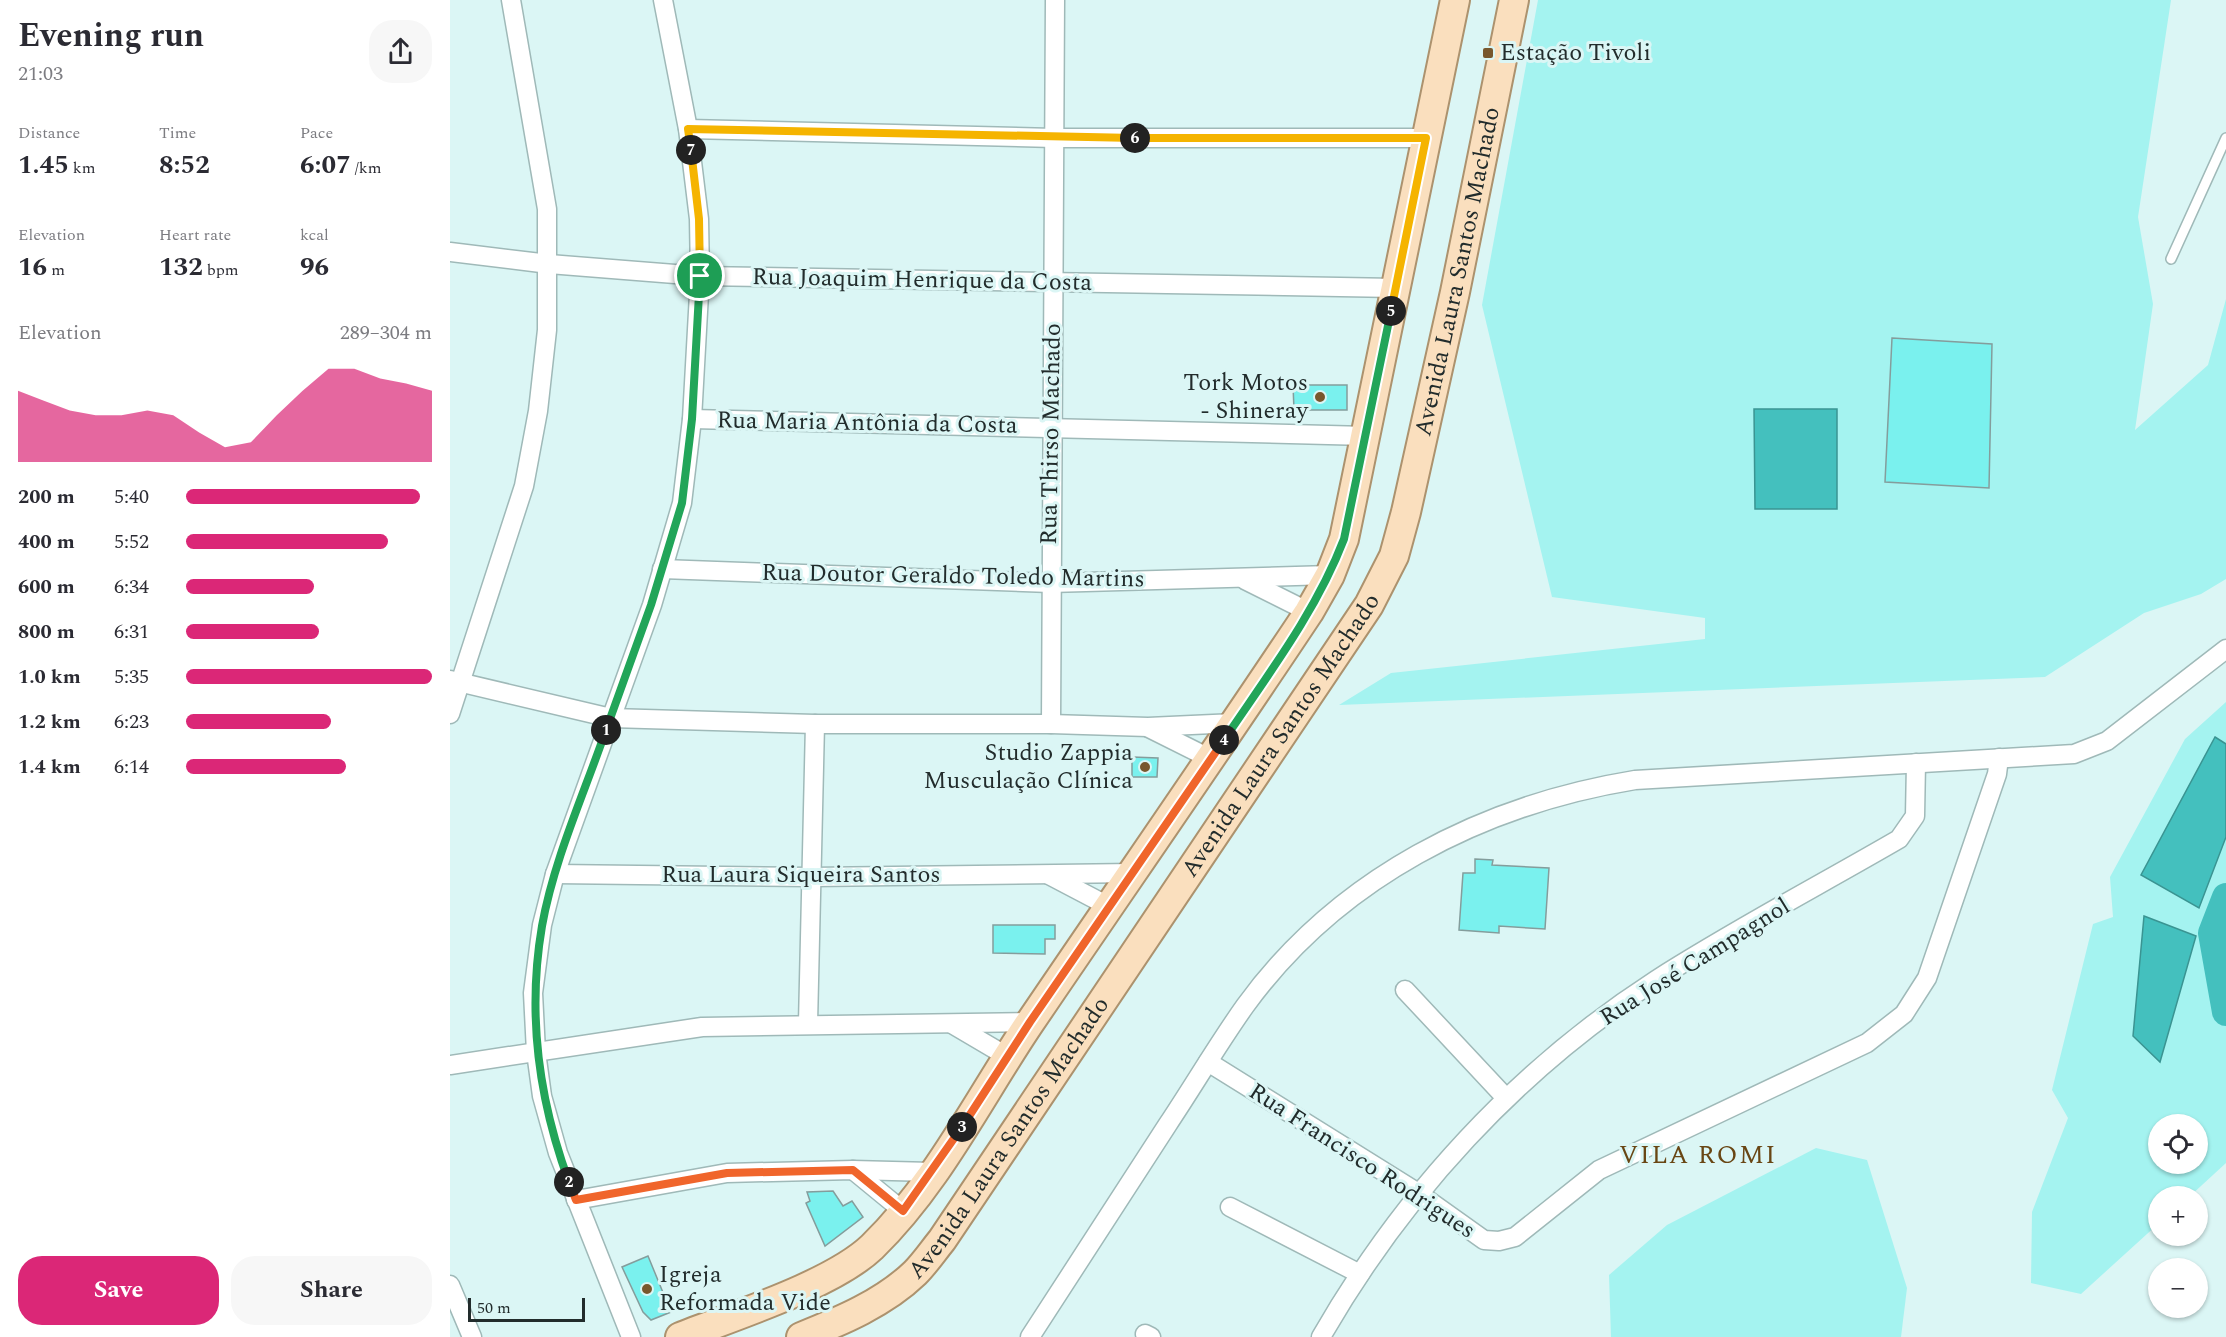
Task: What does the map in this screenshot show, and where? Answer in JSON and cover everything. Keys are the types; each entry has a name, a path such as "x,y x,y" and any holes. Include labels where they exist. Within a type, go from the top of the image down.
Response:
{"main road":[{"name":"Avenida Laura Santos Machado","path":"680,1337 831,1274 871,1248 932,1172 1030,1022 1134,873 1309,612 1330,575 1344,539 1455,0"},
{"name":"Avenida Laura Santos Machado","path":"801,1337 845,1319 880,1298 914,1273 942,1240 1369,605 1394,556 1406,512 1455,292 1514,0"}],"street":[{"path":"450,714 455,682 524,486 538,411 547,330 549,264 547,209 511,0"},
{"path":"631,1337 558,1153 542,1096 536,1052 534,993 542,924 555,874 662,569 682,503 692,419 700,276 699,219 688,129 663,0"},
{"name":"Rua Thirso Machado","path":"1051,724 1055,0"},
{"path":"688,129 1054,138 1426,138"},
{"name":"Rua Joaquim Henrique da Costa","path":"450,252 549,264 700,276 1396,288"},
{"name":"Rua Maria Antônia da Costa","path":"692,419 1367,436"},
{"name":"Rua Doutor Geraldo Toledo Martins","path":"662,569 1050,583 1330,575"},
{"name":"Rua Doutor Geraldo Toledo Martins","path":"1244,579 1309,612"},
{"path":"1030,1337 1245,1006 1292,951 1318,926 1374,881 1404,861 1468,827 1535,802 1635,780 2064,755 2096,747 2226,649"},
{"path":"455,682 610,718 815,724 1051,724 1148,727 1235,723"},
{"path":"808,1024 815,724"},
{"path":"1148,727 1211,759"},
{"name":"Rua Francisco Rodrigues","path":"1209,1062 1418,1193 1484,1240 1499,1241 1515,1238 1599,1170 1852,1051 1881,1034 1908,1008 1927,978 1997,774 1999,758"},
{"name":"Rua José Campagnol","path":"1321,1337 1360,1274 1418,1193 1506,1098 1589,1029 1657,980 1899,839 1915,816 1916,763"},
{"name":"Rua Laura Siqueira Santos","path":"555,874 811,877 1134,873"},
{"name":"Rua Laura Siqueira Santos","path":"1047,874 1110,907"},
{"path":"1405,990 1506,1098"},
{"path":"450,1065 702,1027 1030,1022"},
{"path":"950,1023 1008,1057"},
{"path":"576,1200 727,1173 853,1170 932,1172"},
{"path":"853,1170 903,1211"},
{"path":"1230,1207 1360,1274"},
{"path":"450,1285 472,1337"}],"lane":[{"path":"2171,259 2226,138"}],"shaded area":[{"path":"1538,0 2171,0 2138,217 2153,304 2135,430 2208,365 2226,299 2226,579 2201,594 2144,613 2045,677 1339,705 1391,673 1705,639 1705,618 1552,597 1482,305"},
{"path":"1754,409 1837,409 1837,509 1755,509"},
{"path":"2226,702 2226,1163 2201,1186 2148,1186 2148,1233 2081,1294 2031,1283 2032,1212 2068,1118 2052,1090 2093,924 2113,917 2110,877 2185,739"},
{"path":"2215,737 2226,744 2226,837 2199,908 2141,875"},
{"path":"2144,916 2196,936 2160,1062 2133,1036"},
{"path":"1816,1148 1867,1160 1907,1288 1901,1337 1611,1337 1609,1275 1667,1225"}],"building":[{"path":"1892,338 1992,344 1989,488 1885,482"},
{"name":"Tork Motos - Shineray","path":"1293,385 1347,385 1347,410 1294,410"},
{"name":"Studio Zappia Musculação Clínica","path":"1132,757 1158,758 1157,777 1132,777"},
{"path":"1475,859 1493,860 1492,865 1549,868 1545,929 1499,926 1499,933 1459,930 1463,873 1475,873"},
{"path":"993,925 1055,925 1055,939 1045,939 1045,954 993,953"},
{"path":"833,1191 843,1206 852,1201 863,1217 825,1246 806,1203 810,1201 807,1192"},
{"name":"Igreja Reformada Vide","path":"648,1256 671,1312 651,1320 643,1312 622,1267"}],"waterway":[{"path":"2226,897 2212,933 2226,1012"}],"place":[{"name":"Estação Tivoli","path":"1488,53"},
{"name":"Tork Motos - Shineray","path":"1320,397"},
{"name":"Studio Zappia Musculação Clínica","path":"1145,767"},
{"name":"Igreja Reformada Vide","path":"647,1289"}],"district":[{"name":"VILA ROMI","path":"1698,1155"}],"route":[{"path":"688,129 1054,138 1426,138 1367,436 1344,539 1330,575 1309,612 1235,723 1030,1022 932,1172 903,1211 853,1170 727,1173 576,1200 558,1153 542,1096 536,1052 534,993 542,924 555,874 651,605 682,503 692,419 700,276 699,219 688,129"}]}
